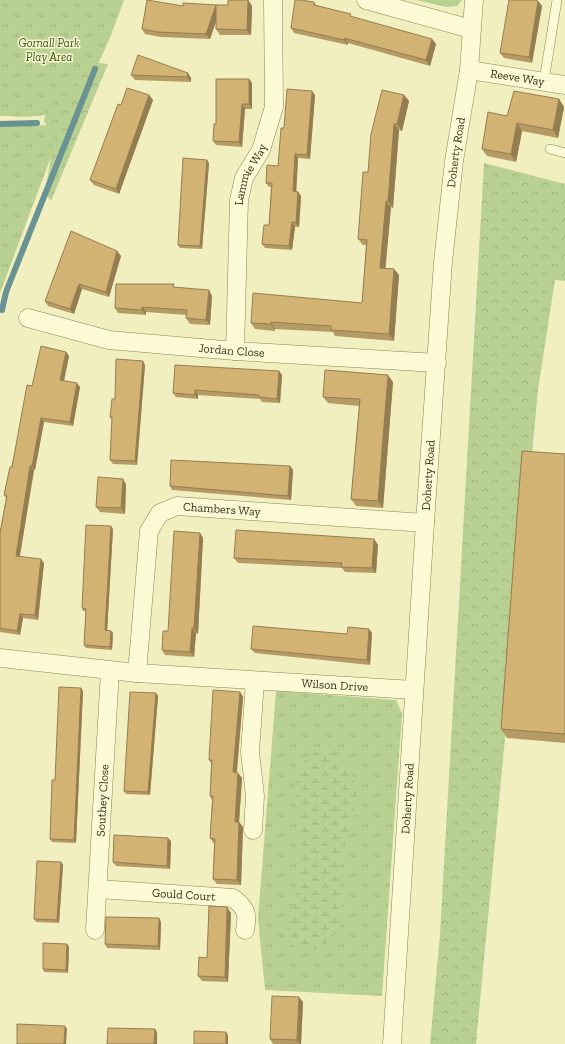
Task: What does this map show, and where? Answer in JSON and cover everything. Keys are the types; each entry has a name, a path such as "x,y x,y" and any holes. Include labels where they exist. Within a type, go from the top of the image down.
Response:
{"street":[{"name":"Lammie Way","path":"235,351 239,200 244,178 261,150 274,107 273,0"},
{"path":"366,0 471,29"},
{"name":"Doherty Road","path":"392,1044 424,523 444,262 454,161 469,70 474,0"},
{"name":"Reeve Way","path":"469,70 544,80 565,85"},
{"name":"Jordan Close","path":"28,318 109,340 235,351 437,363"},
{"name":"Chambers Way","path":"137,674 149,531 160,513 177,506 424,523"},
{"name":"Wilson Drive","path":"0,658 137,674 414,690"},
{"name":"Southey Close","path":"95,930 110,671"},
{"path":"253,830 255,796 250,752 255,681"},
{"name":"Gould Court","path":"98,889 233,898 242,906 247,917 244,930"}],"lane":[{"path":"544,80 557,0"},
{"path":"550,149 565,153"}],"green space":[{"name":"Gornall Park Play Area","path":"0,0 124,0 104,51 96,68 85,84 73,98 59,109 43,115 27,117 0,116"},
{"path":"416,0 462,0 457,6 447,7"},
{"path":"90,62 108,64 51,201 45,193 54,139 44,121 46,109 56,99 69,93 74,85 77,73 84,65"},
{"path":"63,125 0,293 0,126"},
{"path":"484,163 565,184 565,281 555,280 538,390 476,1044 430,1044 440,934"},
{"path":"276,691 396,700 402,713 382,996 265,990 258,919"},
{"path":"320,748 336,751 353,777 356,789 356,800 344,846 340,869 342,909 341,922 336,933 328,943 317,949 308,950 292,945 286,926 299,885 302,832 296,804 295,783 304,761"}],"building":[{"path":"147,0 183,6 183,3 216,5 206,34 157,32 142,29"},
{"path":"228,0 248,0 247,30 216,29 216,5 228,5"},
{"path":"295,0 314,2 314,5 351,14 350,16 432,39 426,60 344,38 344,40 291,28"},
{"path":"509,0 538,1 529,57 500,53"},
{"path":"138,55 188,73 187,77 131,75"},
{"path":"216,79 249,79 249,104 242,104 239,142 213,141 214,124 216,124"},
{"path":"127,88 149,95 116,189 90,180 118,104 121,105"},
{"path":"287,89 312,91 307,155 295,154 293,191 298,192 296,223 292,222 289,246 262,244 264,225 269,225 272,183 266,183 267,165 278,166 281,128 284,128"},
{"path":"382,90 404,95 397,124 394,124 388,201 386,201 380,268 394,269 389,334 331,330 331,326 271,322 271,324 251,323 253,293 362,303 367,240 358,239 363,172 368,172 371,134"},
{"path":"514,91 559,99 553,130 517,123 511,154 482,149 488,112 507,116"},
{"path":"183,158 207,160 200,246 178,245"},
{"path":"71,231 117,251 106,292 79,284 70,309 45,301"},
{"path":"116,284 174,284 173,287 209,290 206,320 186,318 187,310 142,307 142,310 115,308"},
{"path":"41,346 66,352 60,380 77,383 70,422 41,418 32,466 30,466 16,556 41,559 35,615 20,614 17,631 0,628 0,533 7,496 4,495 10,467 12,467 27,385 32,386"},
{"path":"116,359 143,361 135,461 110,460 112,417 110,417 112,399 115,399"},
{"path":"175,365 279,371 277,399 259,397 259,395 195,390 195,395 173,393"},
{"path":"325,370 388,375 378,501 351,499 360,399 323,397"},
{"path":"522,451 565,454 565,734 501,729"},
{"path":"171,460 290,466 288,496 170,486"},
{"path":"98,477 123,479 121,508 96,507"},
{"path":"86,525 111,526 105,630 111,631 110,647 84,645 86,609 82,608"},
{"path":"236,530 374,539 372,568 341,567 342,563 234,558"},
{"path":"174,531 200,533 194,628 192,628 190,652 162,650 163,631 168,631"},
{"path":"253,626 347,634 348,627 369,629 367,660 251,649"},
{"path":"59,687 81,688 74,840 50,839 52,780 55,780"},
{"path":"213,690 240,692 233,772 238,773 235,822 239,822 237,880 213,879 215,839 210,838 213,796 210,796 212,760 209,760"},
{"path":"130,692 156,693 148,792 124,791"},
{"path":"114,835 168,838 167,866 113,862"},
{"path":"37,861 61,862 57,920 34,919"},
{"path":"209,906 227,907 225,977 198,976 199,957 207,958"},
{"path":"106,917 159,918 158,946 105,944"},
{"path":"43,943 67,944 66,970 43,969"},
{"path":"272,996 299,997 297,1040 270,1039"},
{"path":"17,1024 65,1026 64,1044 17,1044"},
{"path":"108,1028 155,1029 154,1044 107,1044"},
{"path":"194,1031 226,1032 226,1044 194,1044"}],"waterway":[{"path":"2,310 6,292 95,69"},
{"path":"0,124 37,123"}]}
